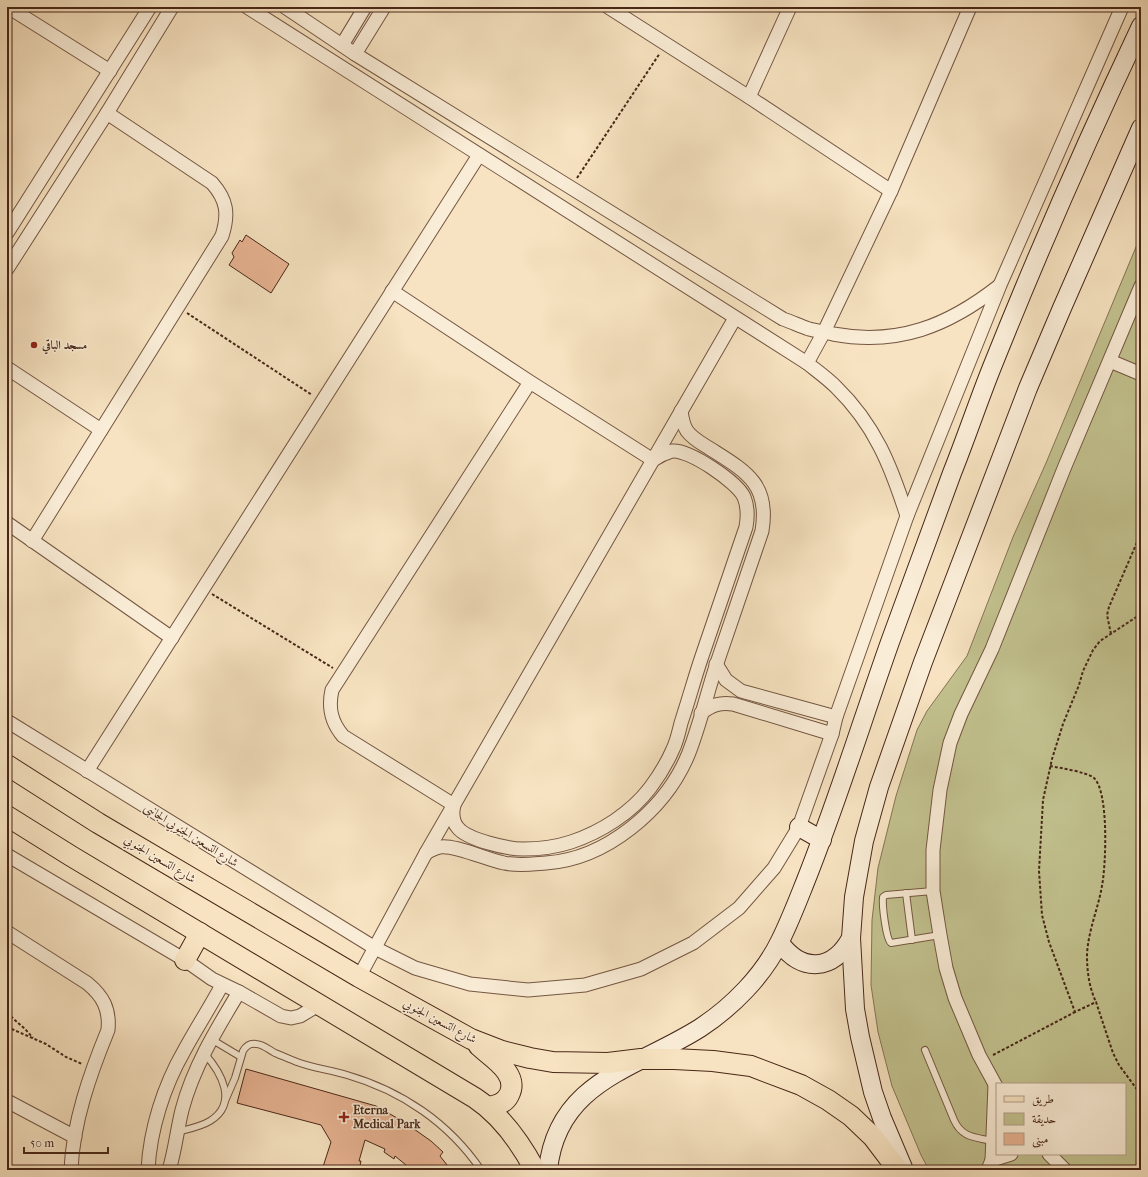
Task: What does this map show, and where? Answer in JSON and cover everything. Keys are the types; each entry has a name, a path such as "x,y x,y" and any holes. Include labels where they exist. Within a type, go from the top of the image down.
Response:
{"main road":[{"name":"شارع التسعين الجنوبي","path":"7,765 98,823 358,977 471,1039 502,1051 553,1062 608,1063 641,1059 713,1061 750,1066 801,1085 828,1100 851,1116 873,1137 898,1170"},
{"path":"7,816 488,1107 511,1132 524,1150 535,1170"},
{"path":"185,960 200,934"},
{"path":"471,1039 504,1069 511,1079 512,1085 509,1096 500,1104 488,1107"}],"street":[{"path":"8,7 110,71"},
{"path":"7,233 150,7"},
{"path":"7,269 107,113 172,7"},
{"path":"247,7 807,363 835,386 854,407 871,430 888,460 907,516"},
{"path":"285,7 355,54 783,319 810,329 824,332 864,338 888,337 937,325 980,301 1000,285"},
{"path":"342,45 365,7"},
{"path":"355,54 384,7"},
{"path":"608,7 749,97 891,191"},
{"path":"749,97 790,7"},
{"path":"807,363 824,332 891,191 970,7"},
{"name":"شارع التسعين الجنوبي الجانبى","path":"7,721 375,948 415,968 470,984 528,990 585,985 641,969 693,943 739,908 774,868 799,827 907,516 1000,285 1121,7"},
{"path":"548,1170 553,1141 562,1123 574,1106 588,1092 604,1079 700,1028 724,1009 753,981 780,943 822,840 890,644 991,370 1060,205 1141,26"},
{"path":"32,541 222,236 226,219 224,202 220,192 212,183 107,113"},
{"path":"904,1170 882,1118 866,1065 855,1009 851,938 858,869 871,814 923,662 1028,388 1141,128"},
{"path":"87,771 478,155"},
{"path":"530,188 542,169"},
{"path":"990,1165 996,1087 971,1037 955,998 946,968 933,891 933,850 940,790 950,743 961,714 992,649 1065,466 1141,286"},
{"path":"392,291 530,382 653,460"},
{"path":"358,977 426,853 735,318"},
{"path":"1110,361 1141,374"},
{"path":"7,368 101,430"},
{"path":"454,805 343,736 332,720 330,700 332,690 342,674 530,382"},
{"path":"426,853 433,849 449,847 488,859 523,865 549,863 575,857 599,848 622,835 638,823 661,800 676,778 688,755 716,664 762,531 764,517 763,502 758,488 749,476 739,467 694,438 687,430 681,411"},
{"path":"454,805 453,811 455,824 464,833 508,848 523,849 547,847 570,842 593,833 613,821 632,807 649,790 662,770 673,749 701,659 746,527 748,516 747,506 737,487 694,457 684,452 673,451 662,454 653,460"},
{"path":"7,523 172,638"},
{"path":"716,664 726,680 741,691 836,717"},
{"path":"702,713 712,706 725,703 832,734"},
{"path":"799,827 822,840"},
{"path":"7,856 185,960 222,985 239,992 281,1016 291,1018 300,1016 320,1004"},
{"path":"7,932 96,990 103,998 108,1014 108,1030 82,1103 75,1137 71,1170"},
{"path":"780,943 796,960 820,964 835,958 847,946 851,938"},
{"path":"148,1170 153,1134 170,1078 183,1052 222,985"},
{"path":"169,1170 182,1110 196,1070 211,1039 239,992"},
{"path":"178,1063 196,1070"},
{"path":"7,1101 75,1137"},
{"path":"161,1104 182,1110"},
{"path":"990,1165 1009,1155"},
{"path":"1050,1155 1065,1170"}],"lane":[{"path":"933,891 886,895 883,898 887,934 890,943 940,935"},
{"path":"906,893 912,940"},
{"path":"211,1039 241,1057"},
{"path":"178,1132 199,1126 210,1121 216,1116 226,1101 243,1051 248,1045 260,1044 280,1055 300,1063 347,1075 383,1089 415,1105 438,1122 459,1141 481,1170"},
{"path":"925,1050 960,1131 968,1135 992,1141"},
{"path":"204,1053 219,1073 225,1088 226,1101"}],"path":[{"path":"571,187 666,44"},
{"path":"178,307 322,402"},
{"path":"1111,634 1107,615 1108,607 1141,534"},
{"path":"203,589 342,674"},
{"path":"1075,1012 1049,942 1042,915 1039,871 1043,800 1050,766 1063,724 1079,685 1083,671 1093,650 1100,641 1141,614"},
{"path":"1050,766 1081,772 1094,777 1100,787 1103,798 1105,863 1102,887 1094,914 1087,953 1088,974 1113,1053 1119,1065 1141,1095"},
{"path":"993,1056 1096,1002"},
{"path":"7,1013 34,1039"},
{"path":"7,1027 46,1044 66,1057 94,1069"}],"green space":[{"path":"1141,235 1141,1170 929,1170 921,1155 892,1086 878,1032 871,985 872,920 878,868 896,796 917,730 927,711 967,656 1013,537 1046,463"}],"building":[{"path":"246,235 289,264 271,293 229,265 234,257 232,253 240,240 242,242"},
{"name":"Eterna Medical Park","path":"246,1069 376,1106 404,1122 431,1141 443,1152 440,1156 451,1170 412,1170 395,1156 394,1159 384,1152 385,1149 365,1140 359,1161 361,1161 359,1170 322,1170 331,1142 321,1125 237,1103"}],"place":[{"name":"مسجد الباقي","path":"34,345"},
{"name":"Eterna Medical Park","path":"344,1117"}]}
